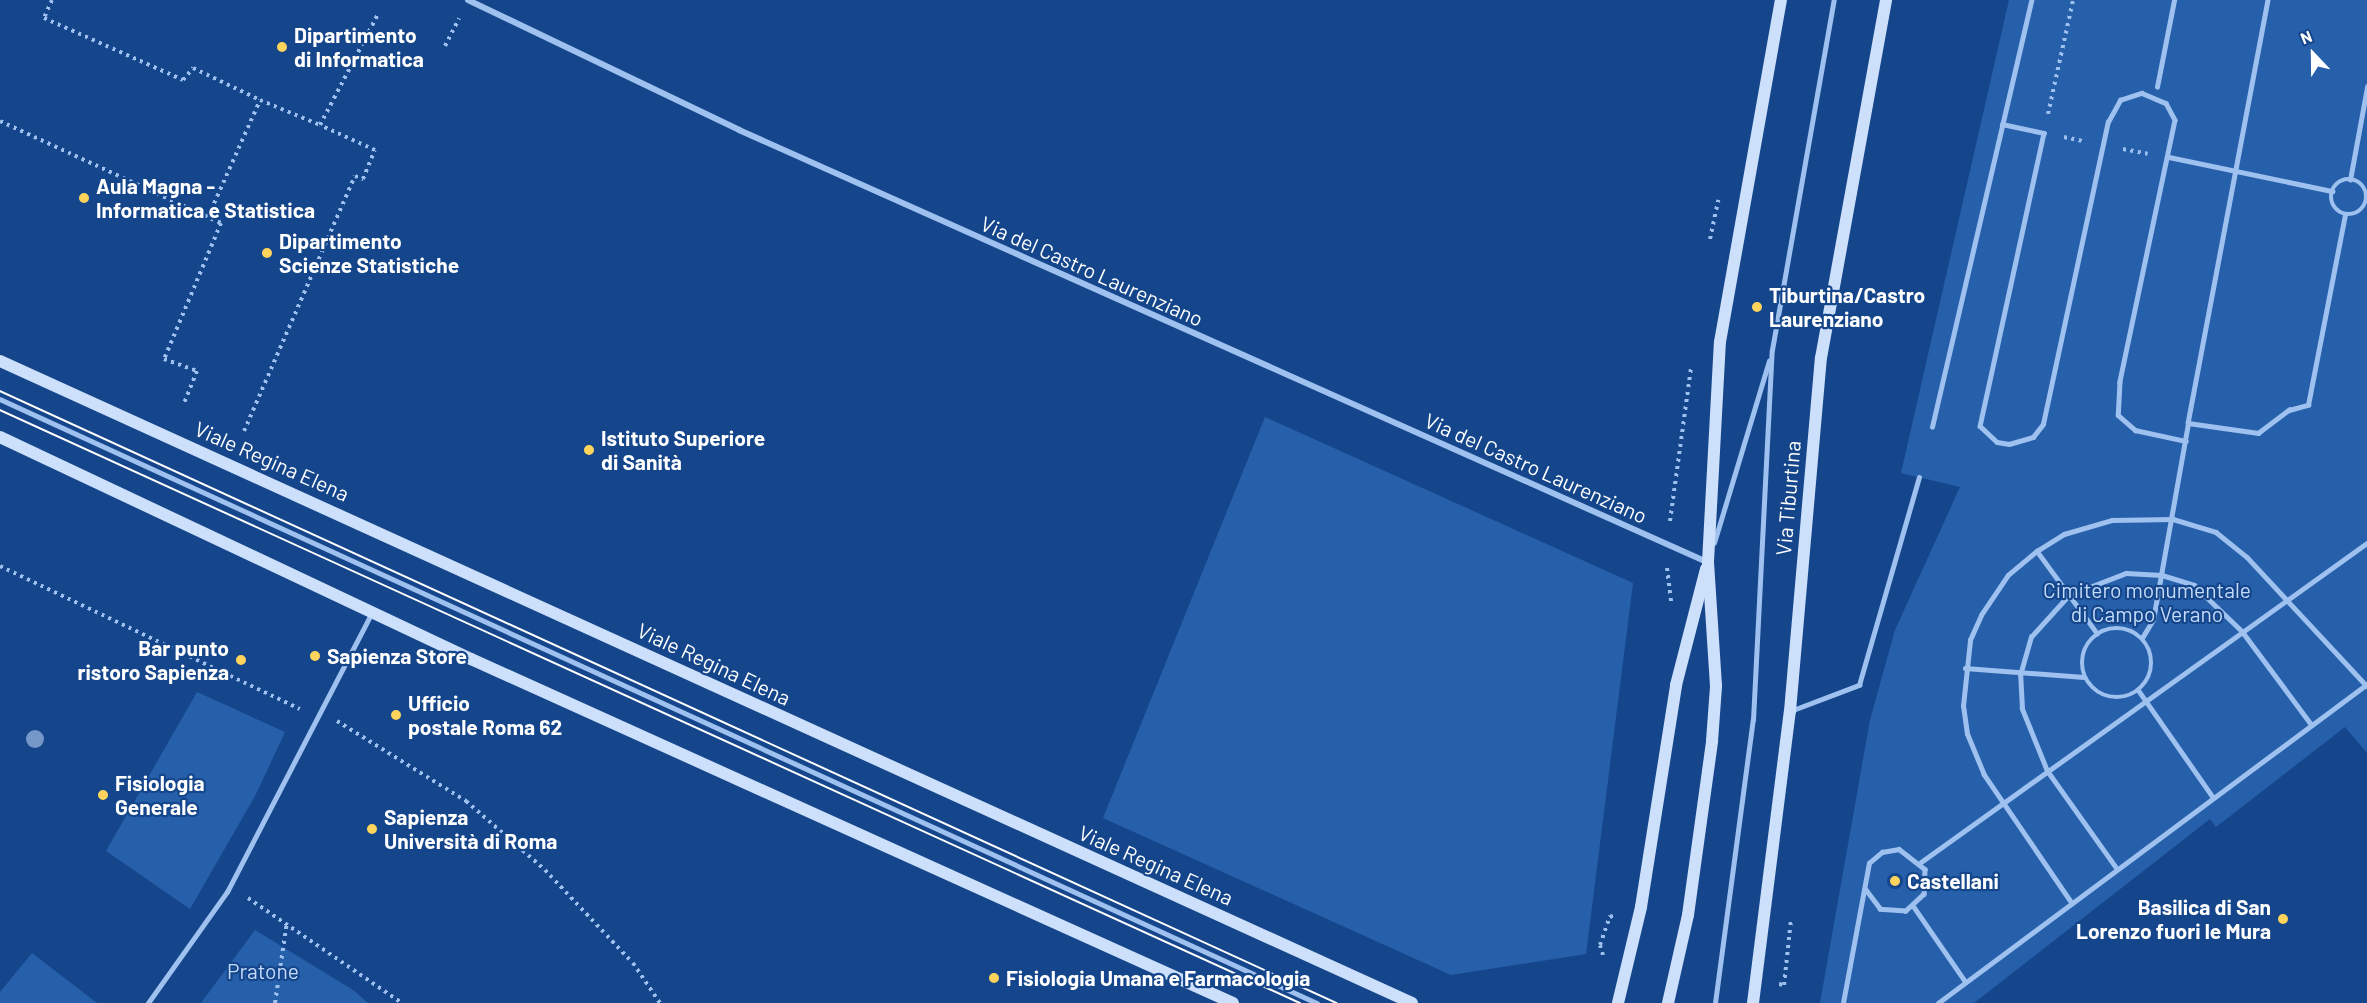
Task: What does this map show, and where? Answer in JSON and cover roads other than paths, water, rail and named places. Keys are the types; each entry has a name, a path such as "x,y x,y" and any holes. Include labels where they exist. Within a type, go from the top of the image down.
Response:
{"main road":[{"name":"Via Tiburtina","path":"1668,1003 1688,915 1712,741 1716,686 1708,562 1720,342 1781,0"},
{"name":"Via Tiburtina","path":"1753,1003 1790,711 1821,358 1886,0"},
{"name":"Viale Regina Elena","path":"0,361 1412,1003"},
{"path":"0,437 373,609 471,659 1233,1003"},
{"name":"Via Tiburtina","path":"1618,1003 1641,907 1676,685 1708,562"}],"street":[{"name":"Via del Castro Laurenziano","path":"468,0 750,135 1708,562"}],"lane":[{"name":"Via Tiburtina","path":"1708,562 1772,350 1834,0"},
{"path":"1932,427 2031,0"},
{"path":"2157,87 2174,0"},
{"path":"2142,638 2153,620 2162,575 2188,423 2268,0"},
{"path":"2169,158 2332,191 2350,180 2367,87"},
{"path":"2002,124 2044,133 1981,406 1980,426 1997,442 2026,441 2043,424 2109,122 2120,100 2142,93 2166,103 2175,120 2118,408 2135,430 2186,441"},
{"path":"2332,191 2334,208 2345,215 2361,210 2367,199 2363,187 2350,180"},
{"path":"2188,423 2258,433 2289,410 2308,405 2345,215"},
{"name":"Via Tiburtina","path":"1715,1003 1753,720 1772,350"},
{"path":"0,399 1317,1003"},
{"path":"1790,711 1859,685 1920,477"},
{"path":"1938,1003 2070,902 2366,685 2234,544 2216,532 2173,519 2086,525 2037,551 1991,596 1970,640 1965,668 1967,734 2000,804 2070,902"},
{"path":"1921,862 2367,543"},
{"path":"2037,551 2097,633"},
{"path":"2116,868 2047,771 2027,730 2020,675 2031,637 2069,595 2116,575 2162,575 2194,585 2242,631 2311,724"},
{"path":"148,1003 227,892 320,719 373,609"},
{"path":"2120,627 2142,638 2152,665 2139,691 2114,698 2091,688 2084,677 2083,652 2097,633 2120,627"},
{"path":"1965,668 2020,675 2084,677"},
{"path":"2139,691 2214,797"},
{"path":"1843,1003 1865,889 1865,871 1882,852 1899,849 1921,862 1927,886 1914,907 1898,912 1880,909 1865,889"},
{"path":"1914,907 1965,981"}],"tram line":[{"path":"0,391 1337,1003"},
{"path":"0,410 1300,1003"}],"place":[{"name":"Dipartimento di Informatica","path":"282,47"},
{"name":"Aula Magna - Informatica e Statistica","path":"84,198"},
{"name":"Dipartimento Scienze Statistiche","path":"267,253"},
{"name":"Tiburtina/Castro Laurenziano","path":"1757,307"},
{"name":"Istituto Superiore di Sanità","path":"589,450"},
{"name":"Sapienza Store","path":"315,656"},
{"name":"Bar punto ristoro Sapienza","path":"241,660"},
{"name":"Ufficio postale Roma 62","path":"396,715"},
{"name":"Fisiologia Generale","path":"103,795"},
{"name":"Sapienza Università di Roma","path":"372,829"},
{"name":"Castellani","path":"1895,881"},
{"name":"Basilica di San Lorenzo fuori le Mura","path":"2283,919"},
{"name":"Fisiologia Umana e Farmacologia","path":"994,978"}],"park label":[{"name":"Cimitero monumentale di Campo Verano","path":"2147,602"},
{"name":"Pratone","path":"263,971"}]}
